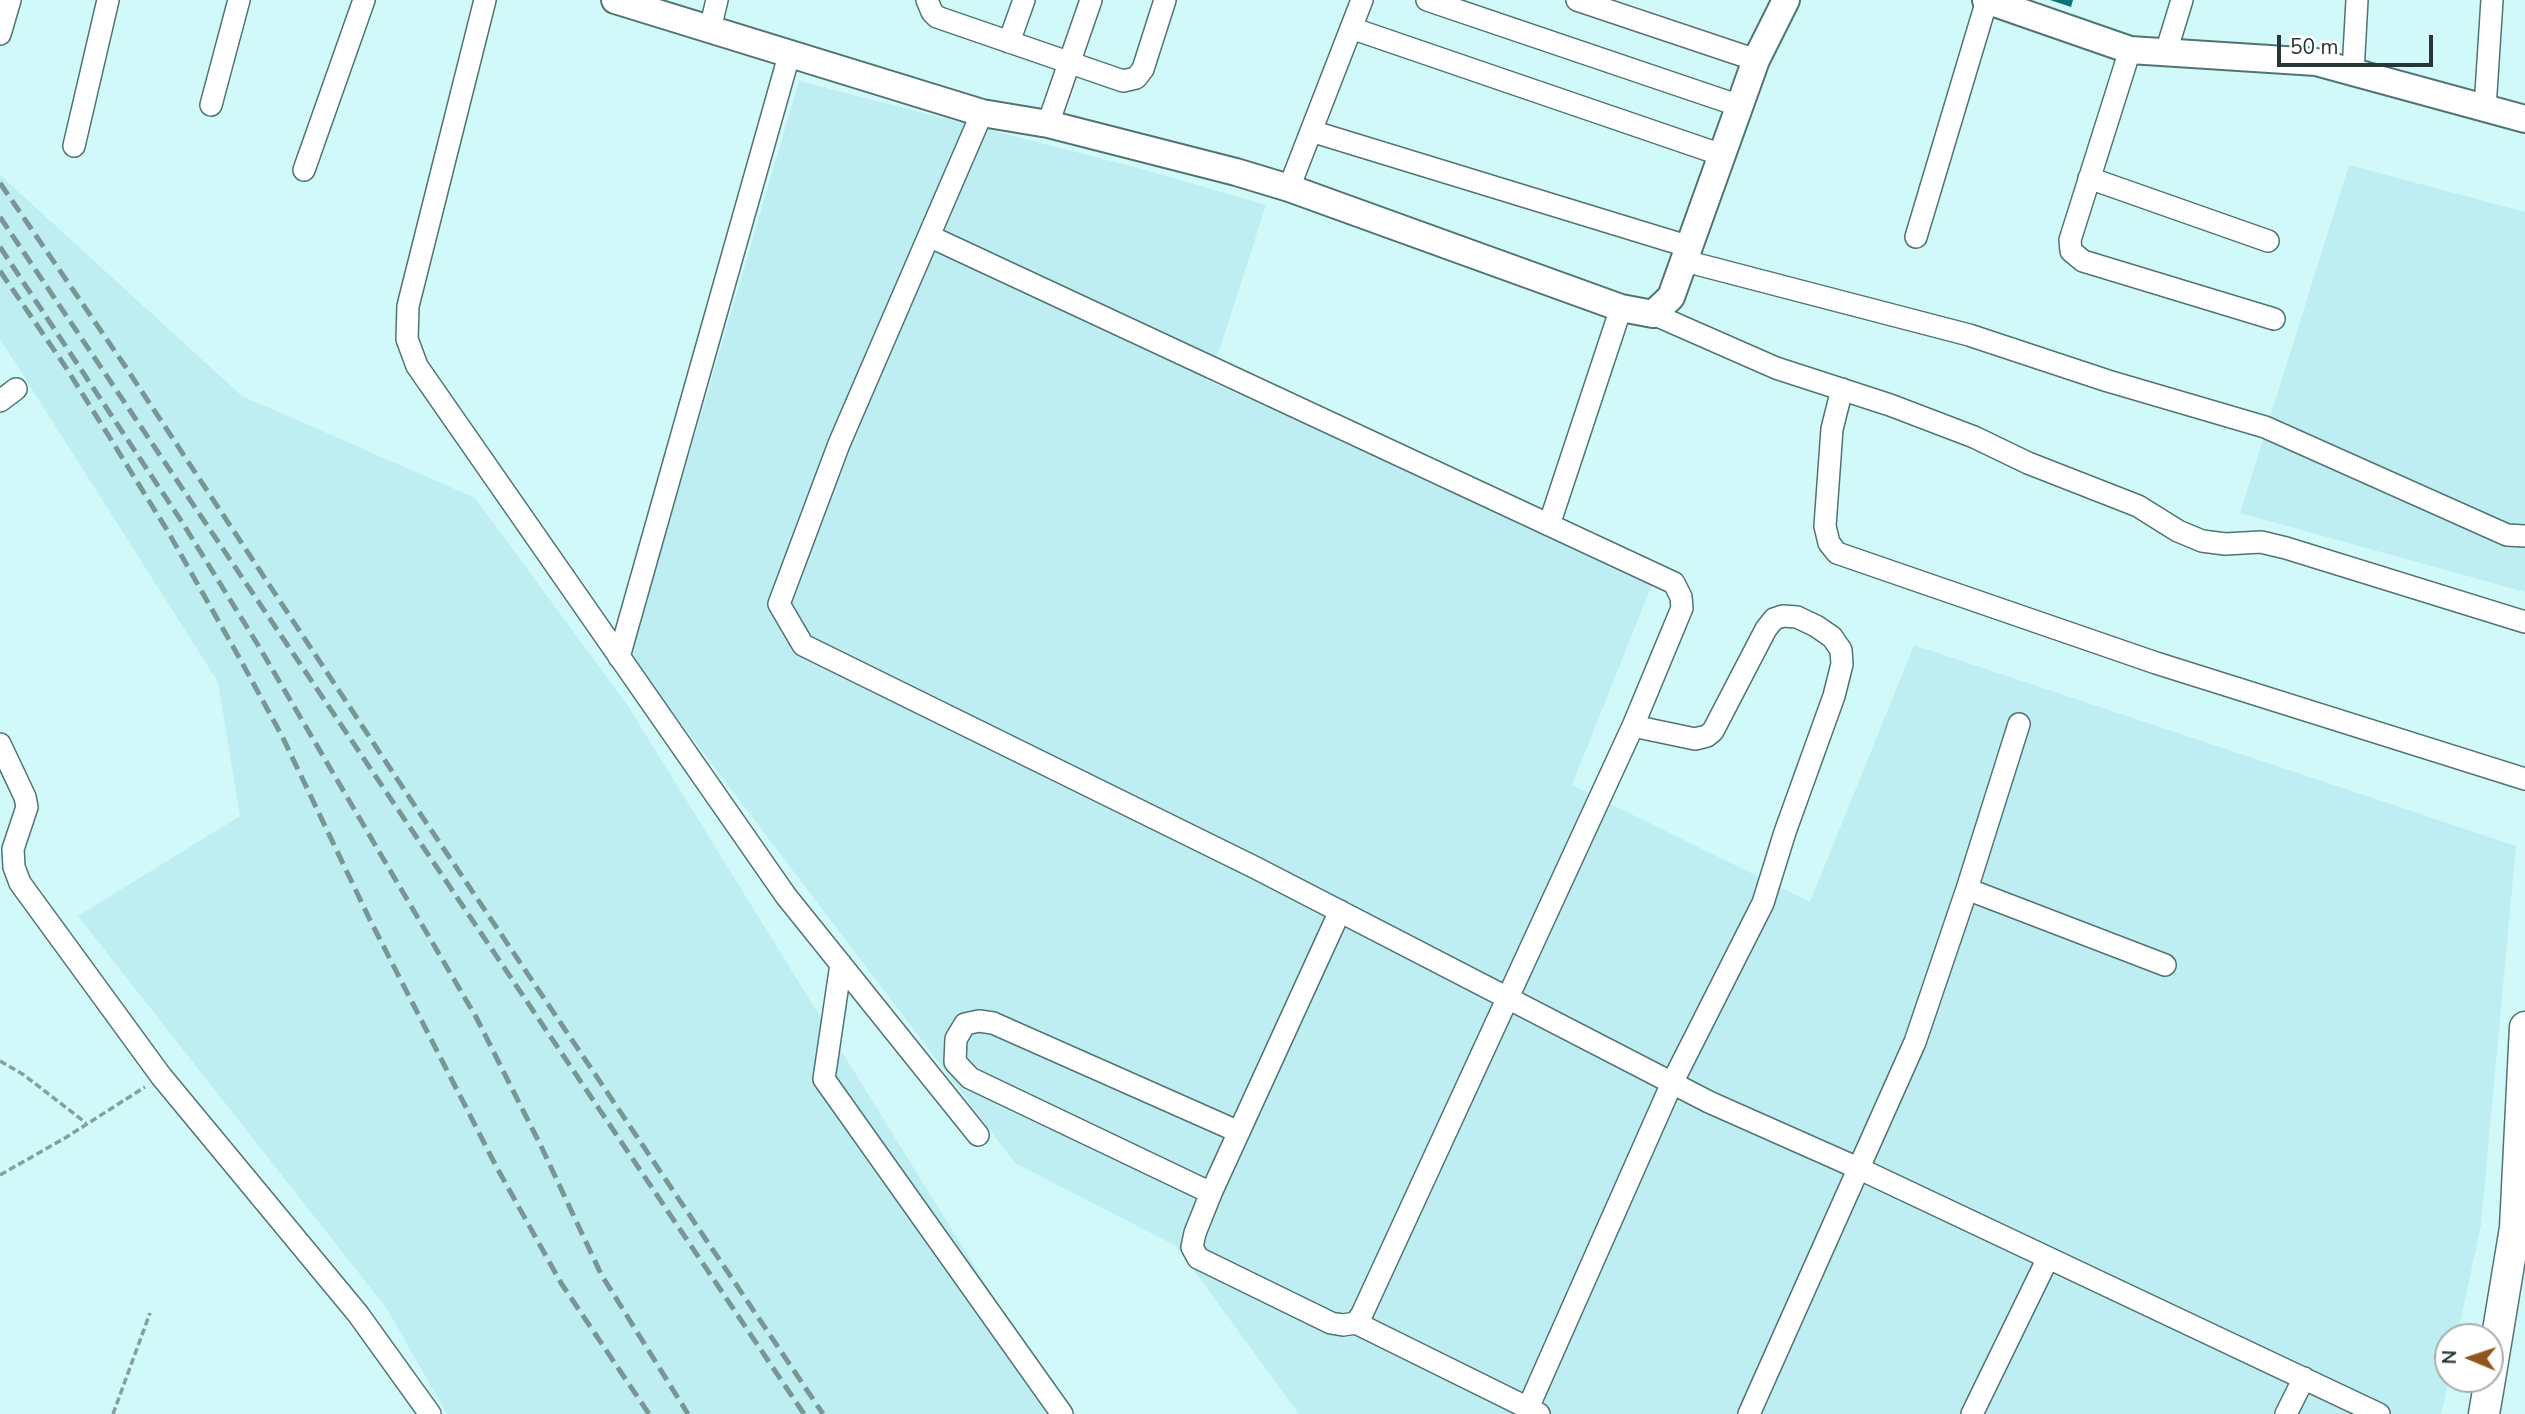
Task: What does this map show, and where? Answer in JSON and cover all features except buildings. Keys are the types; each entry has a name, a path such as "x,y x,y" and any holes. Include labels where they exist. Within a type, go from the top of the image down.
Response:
{"main road":[{"path":"2499,1323 2515,1228 2525,1027"},
{"path":"2484,1414 2488,1393"}],"street":[{"path":"0,34 10,0"},
{"path":"74,146 107,0"},
{"path":"211,105 239,0"},
{"path":"304,170 363,0"},
{"path":"485,0 408,306 407,339 417,366 786,896 978,1135"},
{"path":"615,0 659,7 710,29 982,113 1048,124 1289,188 1621,307 1653,314 1776,368 1890,405 1974,437 2028,463 2138,506 2178,531 2202,541 2225,544 2261,542 2286,548 2525,622"},
{"path":"710,29 717,0"},
{"path":"927,0 937,17 1123,81 1136,78 1143,69 1165,0"},
{"path":"1009,42 1024,0"},
{"path":"1048,124 1091,0"},
{"path":"1289,188 1362,0"},
{"path":"1427,0 1740,106"},
{"path":"1577,0 1756,61"},
{"path":"1653,314 1671,297 1756,61 1786,0"},
{"path":"1916,237 1986,0 2130,50 2316,62 2525,120"},
{"path":"2166,52 2182,0"},
{"path":"2353,72 2357,0"},
{"path":"2485,108 2492,0"},
{"path":"1351,28 1722,155"},
{"path":"2130,50 2070,240 2071,251 2083,261 2274,319"},
{"path":"619,657 790,52"},
{"path":"982,113 839,444 779,604 803,645 1340,911 1709,1102 1860,1169 2379,1414"},
{"path":"1311,131 1687,254 1969,335 2108,381 2265,427 2507,535 2525,536"},
{"path":"2089,178 2268,241"},
{"path":"929,236 1674,583 1681,597 1682,608 1633,726 1356,1323"},
{"path":"1549,525 1621,307"},
{"path":"1842,389 1832,429 1825,526 1829,543 1837,552 2156,663 2525,779"},
{"path":"1340,911 1211,1193 1192,1247 1198,1258 1331,1323 1356,1323 1533,1411 1535,1395 1672,1083 1763,903 1785,832 1834,696 1842,664 1841,650 1832,637 1797,617 1783,616 1774,619 1766,629 1713,731 1707,736 1695,739 1633,726"},
{"path":"1749,1414 1915,1042 2019,724"},
{"path":"0,744 25,797 27,807 13,849 14,867 10,880 161,1076 358,1314 430,1414"},
{"path":"1967,889 2165,965"},
{"path":"841,964 824,1079 1062,1414"},
{"path":"1211,1193 970,1079 955,1062 956,1039 965,1024 979,1021 993,1023 1239,1132"},
{"path":"1972,1414 2048,1258"},
{"path":"2286,1414 2304,1378"}],"path":[{"path":"0,1061 24,1075 87,1124"},
{"path":"0,1175 87,1124 161,1076"},
{"path":"113,1414 150,1313"}],"shaded area":[{"path":"799,81 1142,169 1266,205 1221,345 1206,380 1655,577 1572,785 1810,902 1914,645 2516,846 2481,1225 2460,1323 2434,1323 2434,1393 2446,1393 2441,1414 1299,1414 1176,1246 1015,1163 630,656"},
{"path":"2349,165 2525,212 2525,592 2240,513"},
{"path":"0,175 242,396 475,498 628,706 1066,1414 447,1414 387,1309 78,916 240,816 218,682 0,339"}],"railway":[{"path":"0,183 125,366 411,800 823,1414"},
{"path":"0,217 804,1414"},
{"path":"0,247 182,522 258,645 476,1017 601,1274 688,1414"},
{"path":"0,271 65,366 167,530 282,736 370,920 496,1166 561,1283 649,1414"}]}
